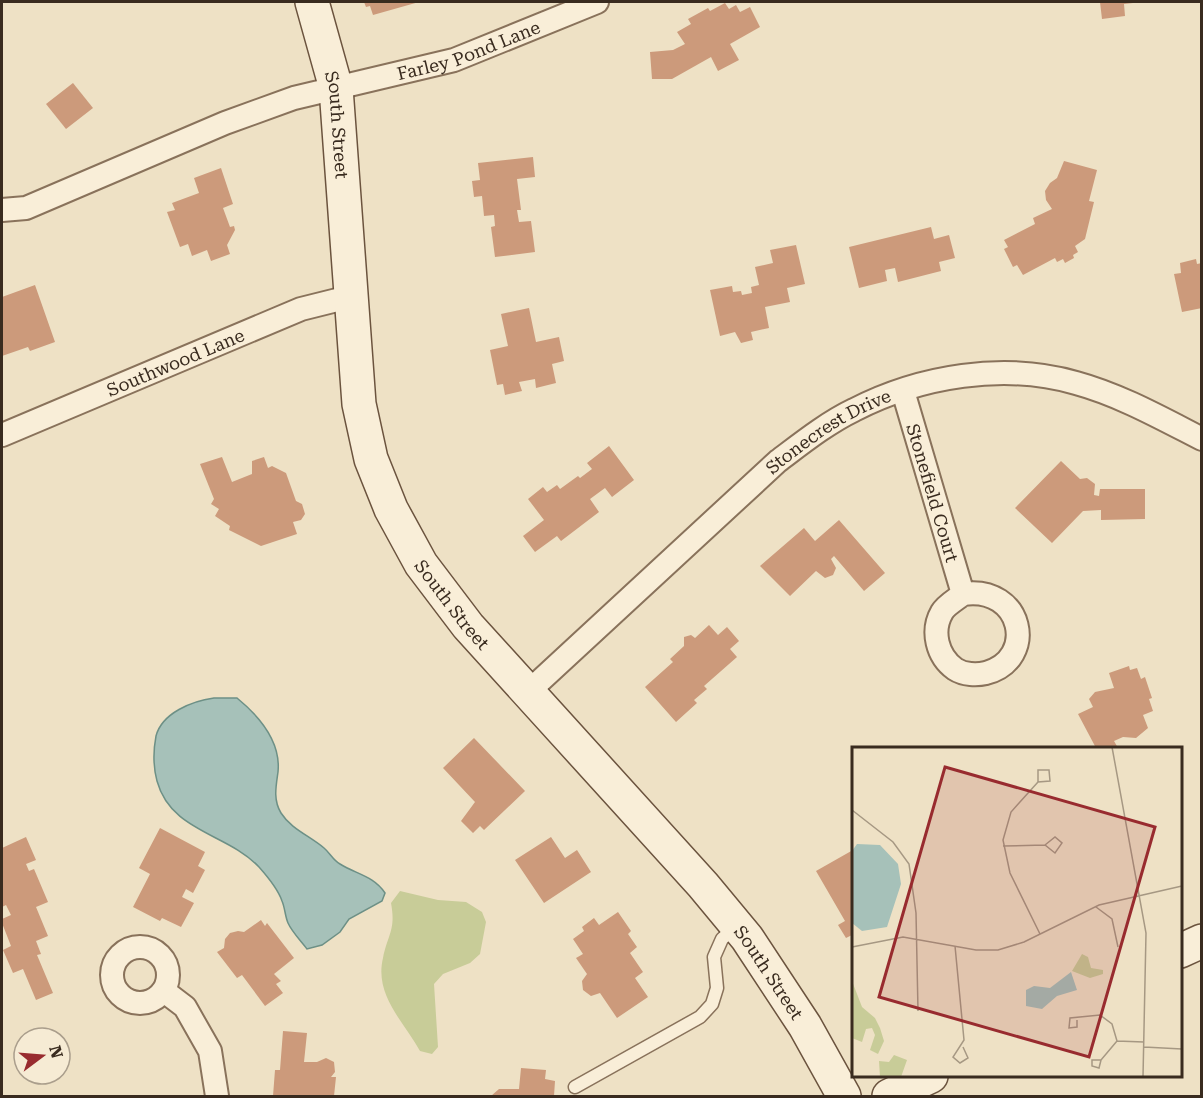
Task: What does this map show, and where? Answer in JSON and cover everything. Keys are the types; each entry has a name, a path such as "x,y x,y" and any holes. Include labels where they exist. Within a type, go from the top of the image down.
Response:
{"street":[{"name":"South Street","path":"312,2 336,88 344,172 355,379 371,459 391,509 421,564 442,594 736,925 778,982 844,1096"},
{"name":"Farley Pond Lane","path":"336,88 454,60 597,2"},
{"path":"2,210 26,208 225,123 294,98 336,88"},
{"name":"Southwood Lane","path":"2,435 302,309 349,297"},
{"name":"Stonecrest Drive","path":"528,692 778,461 854,409 903,391 955,376 983,373 1060,378 1126,401 1202,439"},
{"name":"Stonefield Court","path":"903,391 963,594"},
{"path":"1182,950 1202,941"},
{"path":"164,991 185,1007 210,1051 217,1096"},
{"path":"889,1096 929,1077"}],"lane":[{"path":"575,1087 700,1017 712,1004 717,988 714,957 722,939 736,925"}],"green space":[{"path":"400,891 438,900 466,902 482,912 486,922 480,954 470,963 443,974 434,984 438,1047 432,1054 420,1051 392,1008 383,984 381,971 392,926 391,903"}],"water":[{"path":"214,698 237,698 267,730 276,750 277,803 285,819 324,848 338,862 370,879 385,893 382,901 349,919 340,932 322,945 307,949 288,923 278,892 259,867 232,846 187,822 164,798 157,781 154,764 155,742 159,728 171,715 188,705"}],"building":[{"path":"364,2 419,2 373,15 370,6 366,7"},
{"path":"1100,2 1133,3 1124,4 1125,16 1102,19"},
{"path":"725,3 729,9 736,5 740,12 750,7 760,27 730,44 739,60 718,71 711,57 672,79 652,79 650,52 673,50 685,44 677,32 691,24 688,19 708,8 710,11"},
{"path":"73,83 93,108 66,129 46,104"},
{"path":"533,157 535,177 517,179 521,210 517,210 519,222 531,221 535,252 495,257 491,227 495,226 494,215 484,216 482,196 474,197 472,181 480,180 478,163"},
{"path":"1064,161 1097,170 1089,201 1094,202 1085,239 1075,246 1078,252 1073,255 1074,258 1065,263 1063,259 1057,262 1055,258 1023,275 1017,265 1013,267 1004,249 1008,247 1004,240 1035,224 1033,218 1052,209 1046,200 1045,191 1057,178"},
{"path":"221,168 233,204 223,208 230,227 234,226 235,230 227,245 230,254 211,261 207,250 192,256 188,244 180,247 167,212 175,210 172,203 199,193 194,178"},
{"path":"931,227 934,239 949,235 955,258 939,262 941,271 898,282 895,268 885,270 887,281 859,288 849,247"},
{"path":"796,245 805,284 787,288 790,302 765,307 769,328 751,332 753,340 741,343 735,332 720,336 710,290 732,286 733,292 741,291 742,295 752,293 751,287 759,285 755,267 773,263 770,250"},
{"path":"1196,259 1197,264 1202,263 1202,308 1182,312 1174,274 1181,273 1180,263"},
{"path":"35,285 55,342 30,351 28,347 2,356 2,297"},
{"path":"529,308 536,342 559,337 564,361 552,364 556,383 536,388 535,379 519,382 522,391 505,395 503,384 497,385 490,350 508,346 501,314"},
{"path":"609,446 634,480 612,497 605,488 590,499 599,512 561,541 557,536 535,552 523,536 544,520 528,499 543,487 547,492 557,485 560,489 578,476 580,478 592,469 587,463"},
{"path":"222,457 232,482 252,474 252,461 264,457 268,468 272,466 286,473 296,501 302,504 305,514 301,520 293,522 297,534 261,546 229,530 230,526 215,516 219,509 211,504 214,499 200,464"},
{"path":"1061,461 1080,479 1087,478 1095,484 1094,495 1099,496 1100,489 1145,489 1145,519 1101,520 1101,510 1083,511 1052,543 1015,508"},
{"path":"839,520 885,573 864,591 834,556 831,559 836,568 833,575 825,578 816,571 790,596 760,566 804,528 815,541"},
{"path":"709,625 718,635 727,627 739,641 730,649 737,657 704,686 707,689 694,700 697,703 676,722 645,687 673,662 670,659 684,646 684,637 691,635 695,638"},
{"path":"1129,666 1130,670 1137,668 1141,679 1145,677 1152,698 1149,699 1153,711 1143,715 1148,728 1136,738 1123,737 1114,741 1117,747 1095,747 1078,714 1093,707 1089,699 1095,692 1114,688 1109,673"},
{"path":"474,738 525,791 484,830 480,826 473,833 461,821 475,802 443,768"},
{"path":"160,828 205,852 198,866 205,870 193,893 186,889 182,897 194,903 181,927 162,918 160,921 133,907 150,874 139,868"},
{"path":"26,837 36,860 26,864 29,871 34,869 48,902 36,907 48,936 36,941 41,954 37,955 53,993 36,1000 23,969 13,973 3,950 11,946 2,919 11,915 6,905 2,907 2,848"},
{"path":"551,837 565,858 577,850 591,872 544,903 515,860"},
{"path":"852,851 852,935 846,938 838,925 845,921 816,871"},
{"path":"618,912 631,931 628,934 637,947 630,953 643,972 635,978 648,997 617,1018 600,993 591,996 583,990 582,981 587,974 576,958 583,954 573,939 584,931 582,927 594,918 599,925"},
{"path":"261,920 265,926 267,923 294,958 274,974 281,981 276,984 283,993 265,1006 242,975 237,978 217,952 224,948 225,939 230,933 244,932"},
{"path":"283,1031 307,1033 304,1062 317,1062 326,1058 334,1062 335,1072 331,1077 336,1077 334,1096 273,1096 275,1070 280,1070"},
{"path":"521,1068 546,1070 545,1079 555,1081 554,1096 491,1096 499,1089 519,1089"}]}
